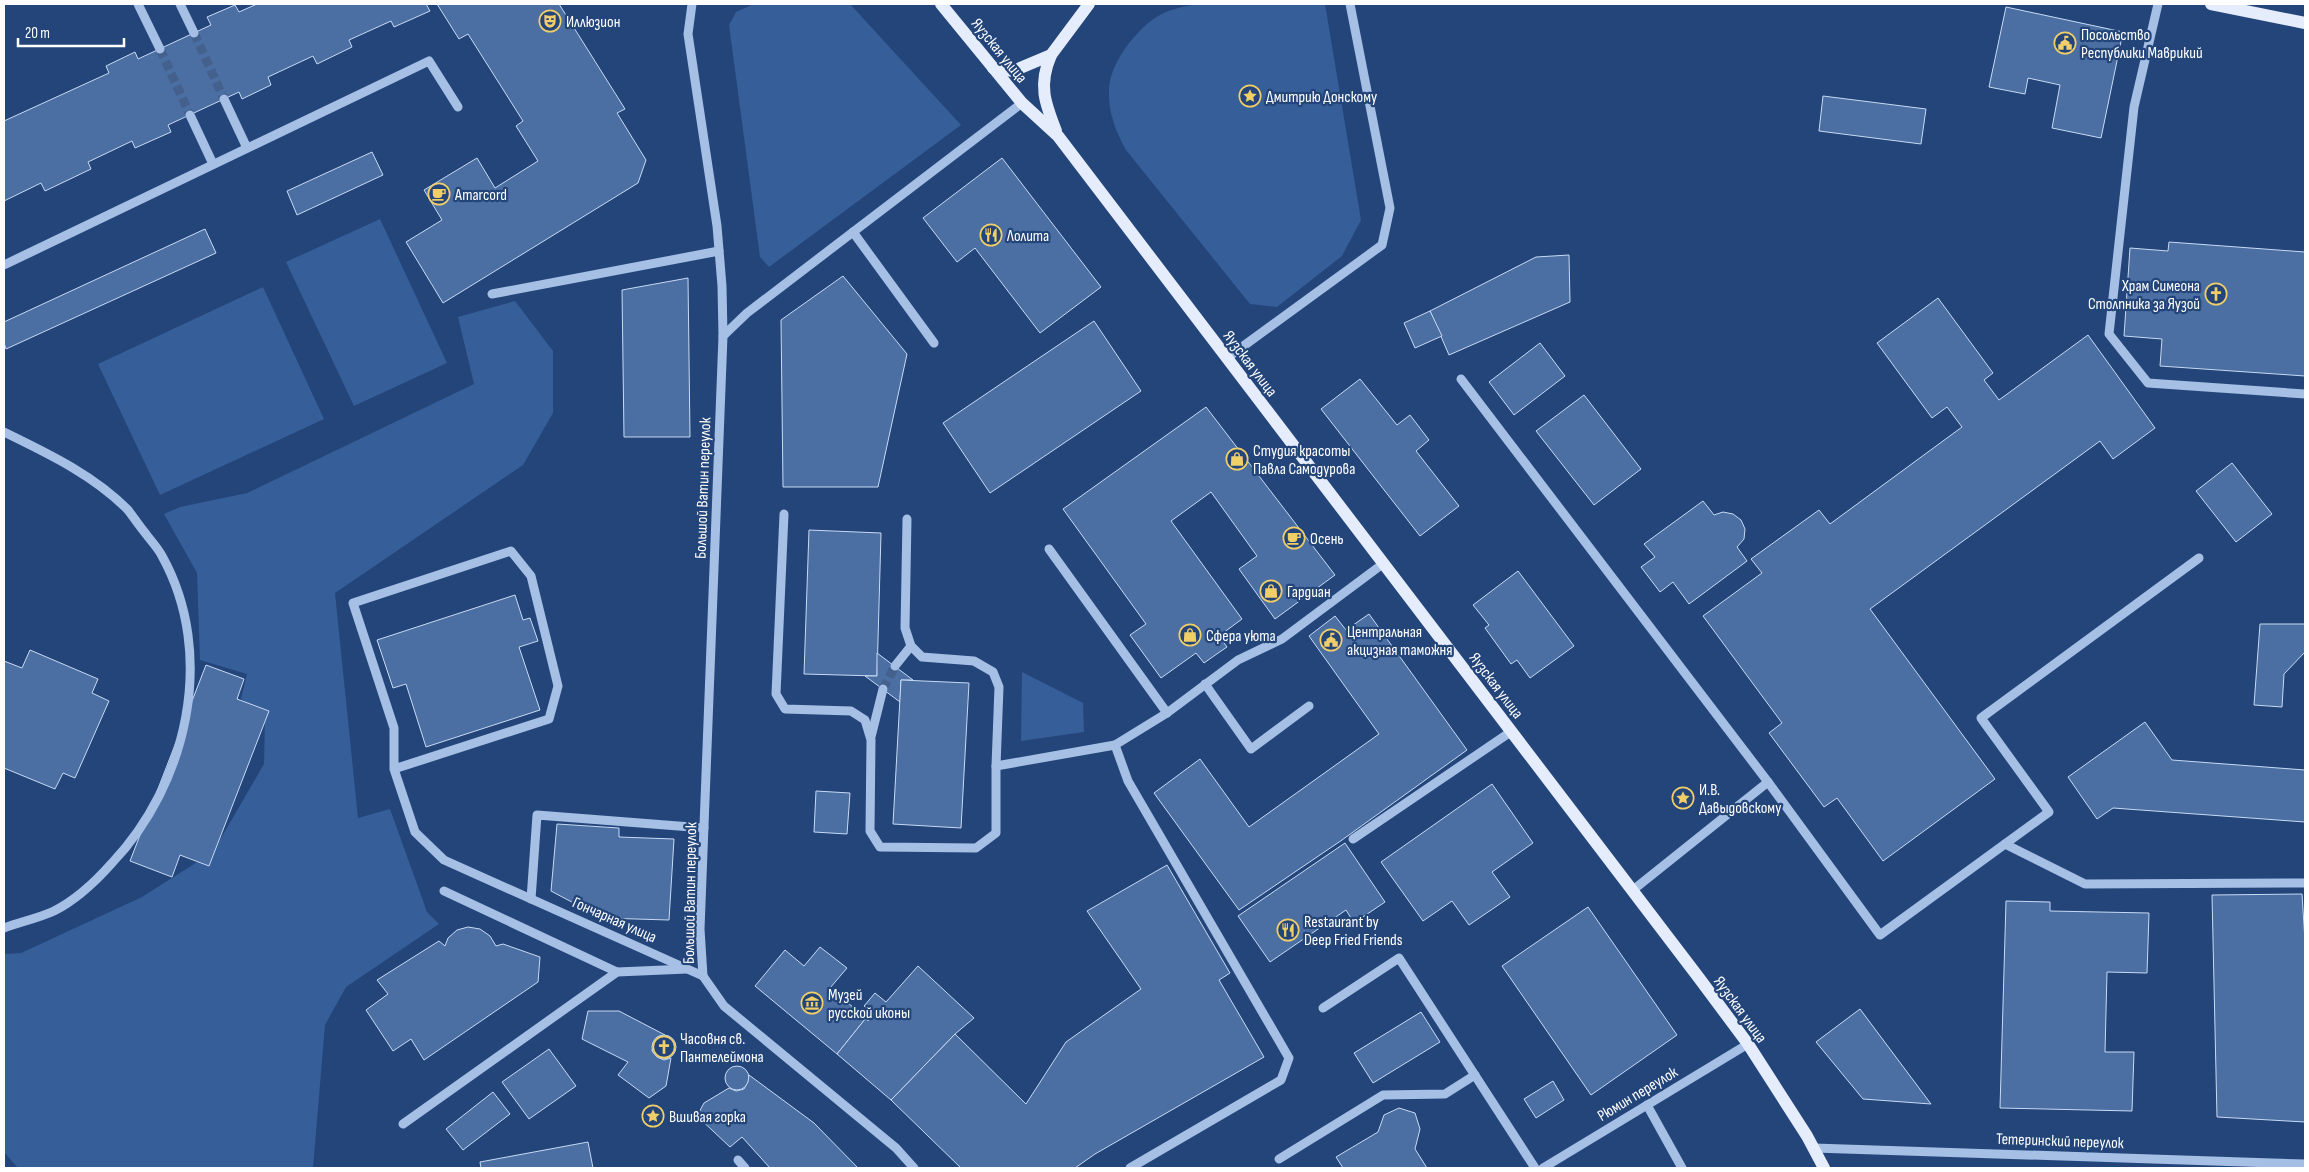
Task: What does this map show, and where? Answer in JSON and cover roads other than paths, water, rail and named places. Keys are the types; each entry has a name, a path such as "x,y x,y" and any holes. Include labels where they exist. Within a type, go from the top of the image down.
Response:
{"main road":[{"name":"Яузская улица","path":"941,4 1022,103 1058,136 1633,890 1748,1044 1814,1148 1824,1168"},
{"path":"993,68 1012,71 1051,55 1089,4"},
{"path":"2211,4 2305,23"},
{"name":"Яузская улица","path":"1051,55 1044,72 1042,87 1058,136"}],"street":[{"path":"138,4 160,49"},
{"path":"180,4 194,34"},
{"name":"Большой Ватин переулок","path":"692,4 688,34 719,251 723,336 700,928 703,976"},
{"path":"1227,358 1382,245 1390,208 1350,4"},
{"path":"2158,4 2134,106 2108,334 2148,383 2305,394"},
{"path":"4,265 429,61 458,107"},
{"path":"224,100 247,148"},
{"path":"723,336 747,313 1022,103"},
{"path":"190,115 213,164"},
{"path":"853,232 934,343"},
{"path":"492,294 719,251"},
{"path":"1462,379 1768,782 1880,935 2050,812 1981,718 2199,558"},
{"path":"4,432 40,449 88,477 128,510 162,555 182,604 190,651 188,702 180,747 160,796 131,843 96,881 54,911 4,928"},
{"path":"784,514 776,694 785,709 851,711 865,720 871,740"},
{"path":"883,689 871,740 870,831 880,847 976,848 996,833 999,687 993,672 974,661 922,657 910,646 905,628 907,519"},
{"path":"1049,549 1167,712"},
{"name":"Гончарная улица","path":"394,769 549,719 558,686 531,576 511,551 353,602 394,728 394,769 415,832 444,860 703,976 724,1006 896,1148 914,1168"},
{"path":"996,766 1115,745 1167,712 1238,660 1282,639 1384,563"},
{"path":"894,666 910,646"},
{"path":"1205,684 1251,749 1309,706"},
{"path":"1353,839 1512,731"},
{"path":"1115,745 1128,780 1290,1058 1281,1080 1130,1168"},
{"path":"1633,890 1768,782"},
{"path":"531,899 537,815 704,828"},
{"path":"2005,844 2085,884 2305,884"},
{"path":"444,891 617,972 689,969"},
{"path":"1323,1008 1399,958 1535,1168"},
{"path":"403,1124 617,972"},
{"name":"Рюмин переулок","path":"1543,1168 1748,1044"},
{"path":"1279,1159 1383,1095 1445,1094 1475,1075"},
{"path":"1647,1105 1682,1168"},
{"name":"Тетеринский переулок","path":"1814,1148 2305,1164"},
{"path":"738,1160 745,1168"}],"tunnel":[{"path":"194,33 224,99"},
{"path":"160,49 190,115"},
{"path":"883,689 895,666"}],"place":[{"name":"Иллюзион","path":"550,21"},
{"name":"Посольство Республики Маврикий","path":"2065,43"},
{"name":"Дмитрию Донскому","path":"1250,96"},
{"name":"Amarcord","path":"439,194"},
{"name":"Лолита","path":"991,235"},
{"name":"Храм Симеона Столпника за Яузой","path":"2216,294"},
{"name":"Студия красоты Павла Самодурова","path":"1237,459"},
{"name":"Осень","path":"1294,538"},
{"name":"Гардиан","path":"1271,591"},
{"name":"Сфера уюта","path":"1190,635"},
{"name":"Центральная акцизная таможня","path":"1331,640"},
{"name":"И.В. Давыдовскому","path":"1683,798"},
{"name":"Restaurant by Deep Fried Friends","path":"1288,930"},
{"name":"Музей русской иконы","path":"812,1003"},
{"name":"Часовня св. Пантелеймона","path":"664,1047"},
{"name":"Вшивая горка","path":"653,1116"}]}
